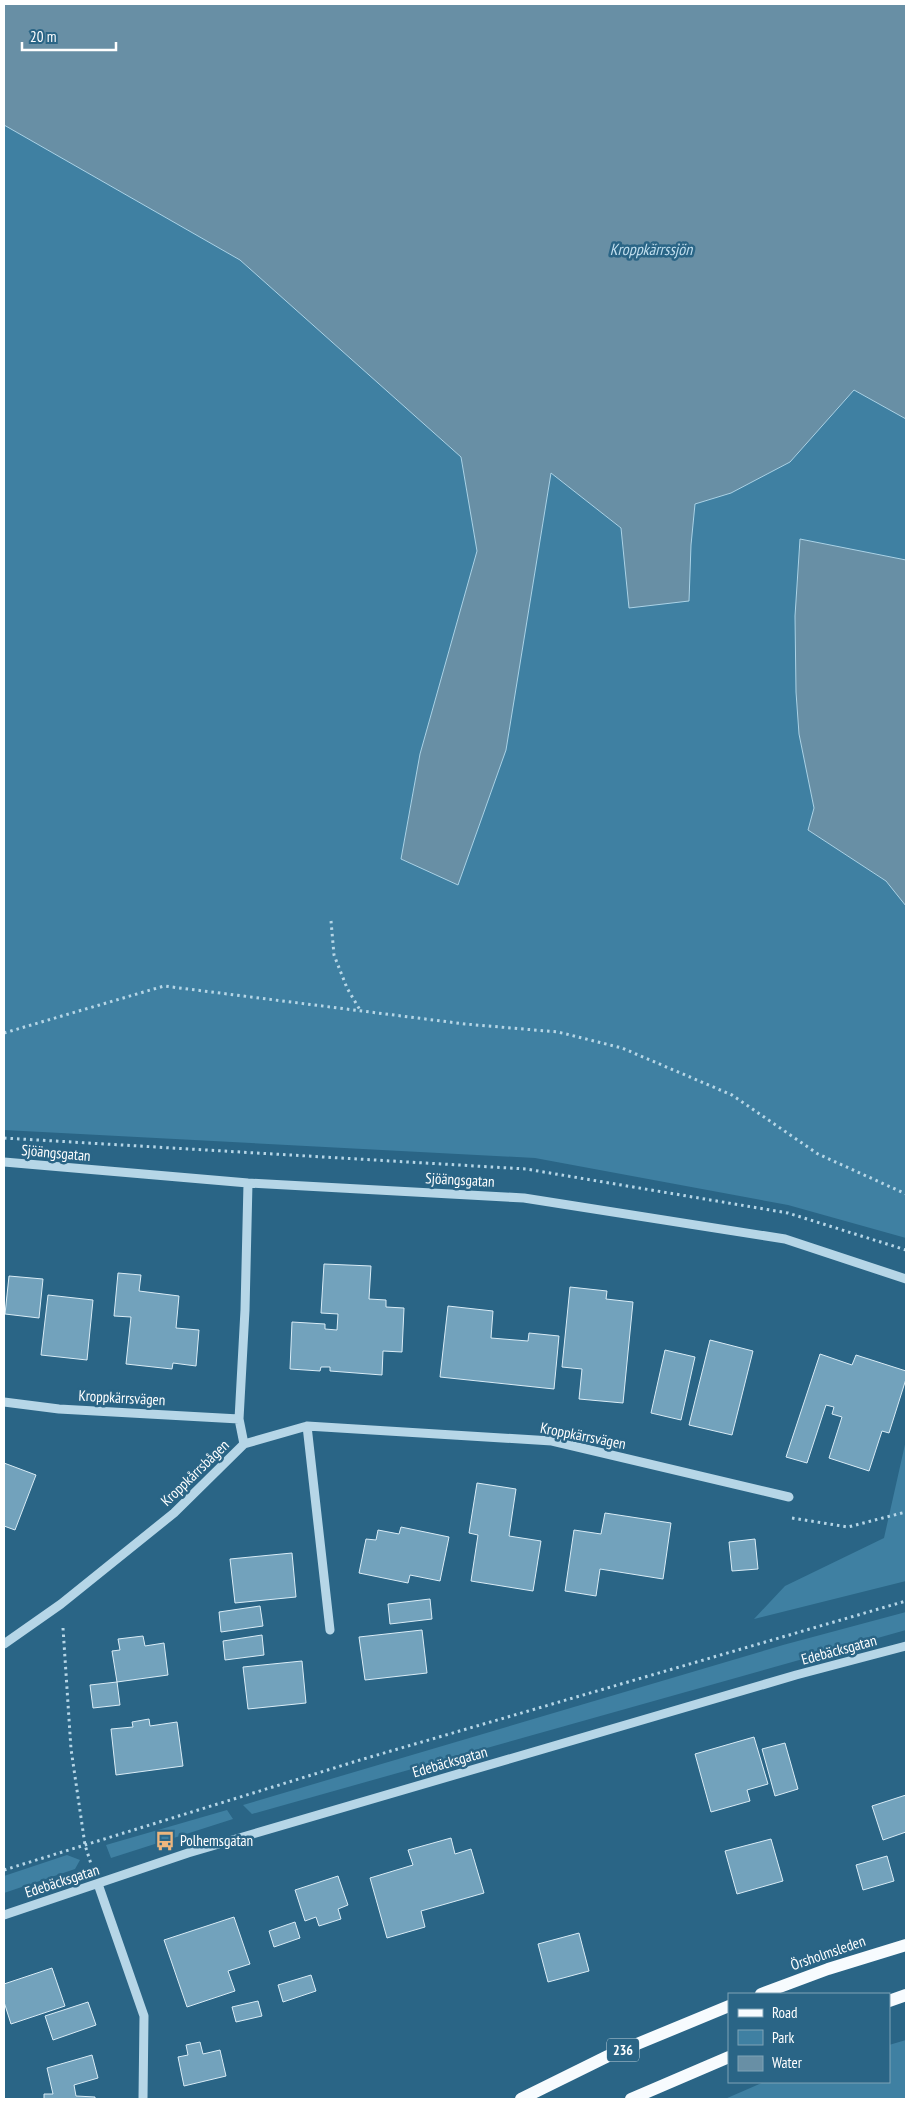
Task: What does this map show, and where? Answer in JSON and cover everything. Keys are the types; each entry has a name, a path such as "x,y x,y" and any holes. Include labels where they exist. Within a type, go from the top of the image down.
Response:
{"main road":[{"name":"Örsholmsleden","path":"764,1993 828,1969 906,1945"},
{"path":"890,2000 906,1995"},
{"name":"236","path":"521,2099 608,2056 728,2006"},
{"path":"632,2099 728,2057"}],"street":[{"name":"Sjöängsgatan","path":"4,1162 248,1183 524,1198 785,1239 906,1279"},
{"name":"Kroppkårrsbågen","path":"4,1644 61,1604 174,1513 244,1444 239,1419 245,1310 248,1183"},
{"name":"Kroppkärrsvägen","path":"4,1402 60,1409 239,1419"},
{"name":"Kroppkärrsvägen","path":"244,1444 307,1426 552,1441 789,1497"},
{"path":"307,1426 330,1630"},
{"name":"Edebäcksgatan","path":"4,1915 188,1852 796,1675 906,1646"},
{"path":"98,1884 144,2016 143,2099"}],"path":[{"path":"331,921 334,956 347,988 360,1011"},
{"path":"4,1033 164,986 465,1024 558,1032 622,1048 732,1095 818,1154 906,1194"},
{"path":"789,1497 791,1518 848,1527 906,1512"},
{"path":"4,1870 369,1757 906,1601"},
{"path":"61,1604 71,1749 85,1845 98,1884"}],"green space":[{"path":"4,125 240,260 461,457 477,551 420,754 401,858 458,885 506,750 551,473 621,528 629,608 691,545 695,504 731,493 790,462 854,390 906,419 906,560 800,539 795,616 796,692 799,734 814,808 808,830 886,881 906,906 906,1238 788,1205 535,1158 4,1130"},
{"path":"906,1440 906,1581 754,1619 785,1586 884,1538"},
{"path":"906,1612 906,1630 252,1814 243,1805 783,1645"},
{"path":"227,1810 233,1819 111,1858 106,1845"},
{"path":"67,1855 80,1860 75,1869 4,1893 4,1876"},
{"path":"906,2040 906,2099 725,2099 762,2083 890,2083 890,2045"}],"water":[{"name":"Kroppkärrssjön","path":"4,4 906,4 906,419 854,390 790,462 731,493 695,504 689,601 629,608 621,528 551,473 506,750 458,885 401,859 420,754 477,551 461,457 240,260 4,125"},
{"path":"800,539 906,560 906,906 886,881 808,830 814,808 799,734 796,692 795,616"}],"building":[{"path":"324,1264 371,1266 369,1299 386,1300 386,1307 404,1308 402,1352 383,1351 382,1375 330,1371 330,1367 321,1367 320,1371 290,1369 292,1322 325,1324 325,1329 337,1330 338,1314 321,1313"},
{"path":"118,1273 141,1275 139,1291 179,1296 176,1328 199,1330 196,1366 173,1363 172,1369 126,1364 131,1317 114,1316"},
{"path":"9,1276 43,1279 39,1318 5,1314"},
{"path":"570,1287 607,1291 606,1299 633,1302 623,1403 579,1399 582,1369 562,1367"},
{"path":"48,1295 93,1300 87,1360 41,1355"},
{"path":"448,1306 493,1311 491,1338 528,1341 529,1333 559,1336 554,1389 440,1377"},
{"path":"710,1340 753,1351 732,1435 689,1425"},
{"path":"665,1350 695,1357 681,1420 651,1413"},
{"path":"820,1354 852,1365 856,1355 906,1371 906,1379 889,1433 882,1431 869,1471 829,1458 842,1417 832,1414 834,1407 826,1405 807,1463 786,1457"},
{"path":"4,1463 36,1475 15,1530 4,1526"},
{"path":"477,1483 516,1489 509,1536 541,1541 533,1591 471,1581 478,1535 469,1533"},
{"path":"605,1513 671,1523 663,1579 600,1569 596,1596 565,1591 574,1530 601,1534"},
{"path":"401,1527 449,1537 440,1581 410,1575 408,1583 359,1573 366,1539 376,1540 378,1530 399,1534"},
{"path":"755,1539 758,1569 732,1571 729,1542"},
{"path":"292,1553 296,1597 235,1603 230,1559"},
{"path":"430,1599 432,1619 390,1624 388,1604"},
{"path":"260,1606 263,1626 221,1632 219,1612"},
{"path":"422,1630 427,1673 365,1680 359,1637"},
{"path":"262,1635 264,1655 225,1660 223,1641"},
{"path":"143,1636 145,1646 164,1643 168,1675 117,1682 112,1651 120,1650 118,1639"},
{"path":"302,1661 306,1703 248,1709 243,1667"},
{"path":"117,1682 120,1705 93,1708 90,1685"},
{"path":"149,1719 150,1726 177,1722 183,1766 116,1775 111,1729 133,1727 132,1722"},
{"path":"754,1737 768,1784 747,1790 750,1801 711,1812 695,1754"},
{"path":"785,1743 798,1789 775,1796 762,1749"},
{"path":"906,1795 906,1832 883,1840 872,1806"},
{"path":"451,1838 455,1854 471,1849 484,1893 421,1911 425,1927 387,1938 370,1878 413,1865 408,1850"},
{"path":"771,1839 783,1881 737,1894 725,1851"},
{"path":"887,1856 894,1881 863,1890 856,1865"},
{"path":"338,1876 348,1905 338,1909 341,1919 319,1926 316,1917 305,1921 295,1890"},
{"path":"234,1917 250,1964 228,1971 235,1991 187,2007 164,1940"},
{"path":"295,1922 300,1938 274,1947 269,1931"},
{"path":"579,1933 589,1971 548,1982 538,1944"},
{"path":"52,1968 65,2006 11,2024 4,2002 4,1984"},
{"path":"311,1975 316,1991 283,2002 278,1985"},
{"path":"258,2001 262,2016 236,2022 232,2007"},
{"path":"88,2002 96,2025 53,2040 45,2016"},
{"path":"200,2042 203,2054 220,2050 226,2076 184,2086 178,2057 188,2055 186,2045"},
{"path":"92,2055 98,2078 74,2085 76,2096 95,2097 95,2099 44,2099 44,2094 53,2094 47,2068"}],"place":[{"name":"Polhemsgatan","path":"165,1841"}]}
